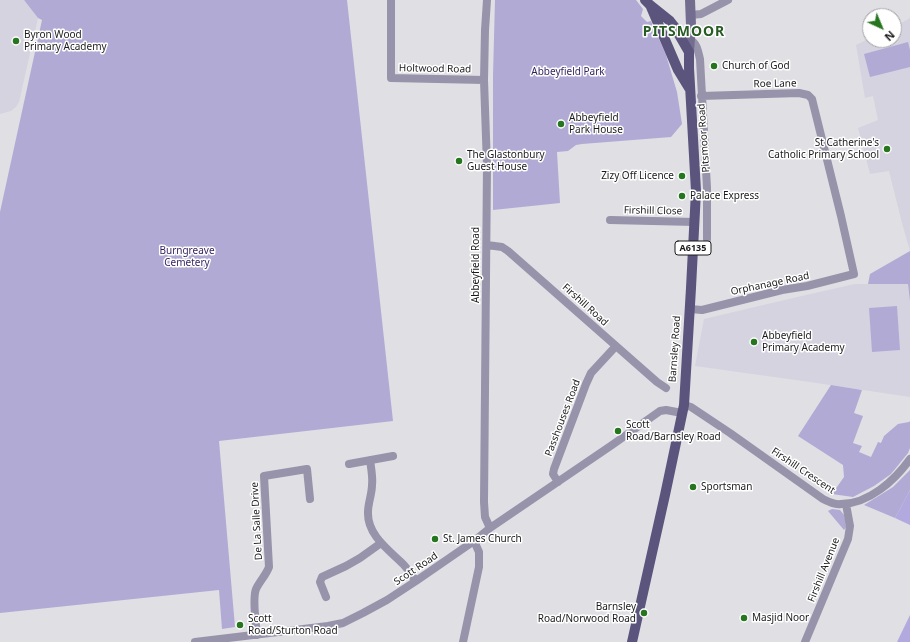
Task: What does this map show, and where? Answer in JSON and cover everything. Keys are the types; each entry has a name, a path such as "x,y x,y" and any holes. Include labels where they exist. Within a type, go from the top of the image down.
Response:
{"main road":[{"path":"689,52 691,15 690,0"},
{"name":"A6135","path":"648,3 670,21 689,52"},
{"name":"A6135","path":"648,3 678,70 691,91"},
{"name":"Barnsley Road","path":"632,642 683,409 696,192 689,52"}],"street":[{"name":"Holtwood Road","path":"391,0 391,78 484,80"},
{"name":"Abbeyfield Road","path":"487,0 484,80 487,166 484,502 485,517 490,528"},
{"path":"691,15 701,14 728,0"},
{"name":"Pitsmoor Road","path":"690,40 693,41 697,48 700,58 706,173 707,239"},
{"name":"Roe Lane","path":"701,96 799,92 808,95 812,99 854,274"},
{"name":"Firshill Close","path":"610,220 695,222"},
{"name":"Firshill Road","path":"487,245 502,247 508,251 657,382 666,388"},
{"name":"Orphanage Road","path":"690,309 702,310 854,274"},
{"name":"Passhouses Road","path":"558,482 554,474 554,469 586,384 591,373 616,346"},
{"name":"Firshill Crescent","path":"683,409 691,407 823,499 834,504 854,502 886,485 898,474 910,459"},
{"name":"Scott Road","path":"195,642 343,623 387,600 416,581 660,411 683,409"},
{"path":"350,464 393,456"},
{"path":"370,460 372,485 368,513 369,522 373,532 381,543 404,565 416,581"},
{"name":"De La Salle Drive","path":"257,635 254,595 269,567 264,476 307,469 310,499"},
{"name":"Firshill Avenue","path":"805,642 848,539 850,526 846,504"},
{"path":"463,642 479,567 479,552 474,541"},
{"path":"326,597 320,582 322,577 360,558 381,543"}],"shaded area":[{"name":"Byron Wood Primary Academy","path":"0,0 24,0 38,18 19,102 11,111 0,114"},
{"name":"St Catherine's Catholic Primary School","path":"910,18 910,251 889,171 870,174 858,128 878,120 873,96 865,98 856,45 862,42 862,48 902,48 902,22"},
{"path":"855,284 908,284 910,302 910,397 695,366 704,319"},
{"path":"910,490 910,525 895,518"},
{"path":"910,615 910,642 897,642"}],"green space":[{"name":"Burngreave Cemetery","path":"24,0 347,0 393,421 219,441 235,627 222,629 219,590 0,613 0,212 42,20 38,18"},
{"name":"Abbeyfield Park","path":"495,0 636,0 643,9 641,16 647,22 651,21 666,55 677,92 682,124 671,137 582,144 576,145 568,151 557,152 560,203 493,210 493,76"},
{"path":"908,42 910,50 910,67 870,77 864,54 886,48 902,48 902,44"},
{"path":"910,251 910,302 908,284 868,284 870,274"},
{"path":"897,306 900,350 872,352 869,308"},
{"path":"831,385 862,390 854,413 863,416 853,443 862,446 859,452 871,457 878,442 881,443 884,436 898,424 910,421 910,448 908,453 891,474 874,486 853,497 832,494 844,477 843,465 798,436"},
{"path":"910,470 910,490 895,518 864,505 893,487"},
{"path":"832,509 840,510 844,515 847,526 844,530 828,511"}],"place":[{"name":"Byron Wood Primary Academy","path":"16,41"},
{"name":"Church of God","path":"714,66"},
{"name":"Abbeyfield Park House","path":"561,124"},
{"name":"St Catherine's Catholic Primary School","path":"887,149"},
{"name":"The Glastonbury Guest House","path":"459,161"},
{"name":"Zizy Off Licence","path":"682,176"},
{"name":"Palace Express","path":"682,196"},
{"name":"Abbeyfield Primary Academy","path":"754,342"},
{"name":"Scott Road/Barnsley Road","path":"618,431"},
{"name":"Sportsman","path":"693,487"},
{"name":"St. James Church","path":"435,539"},
{"name":"Barnsley Road/Norwood Road","path":"644,613"},
{"name":"Masjid Noor","path":"744,618"},
{"name":"Scott Road/Sturton Road","path":"240,625"}],"district":[{"name":"PITSMOOR","path":"684,32"}]}
